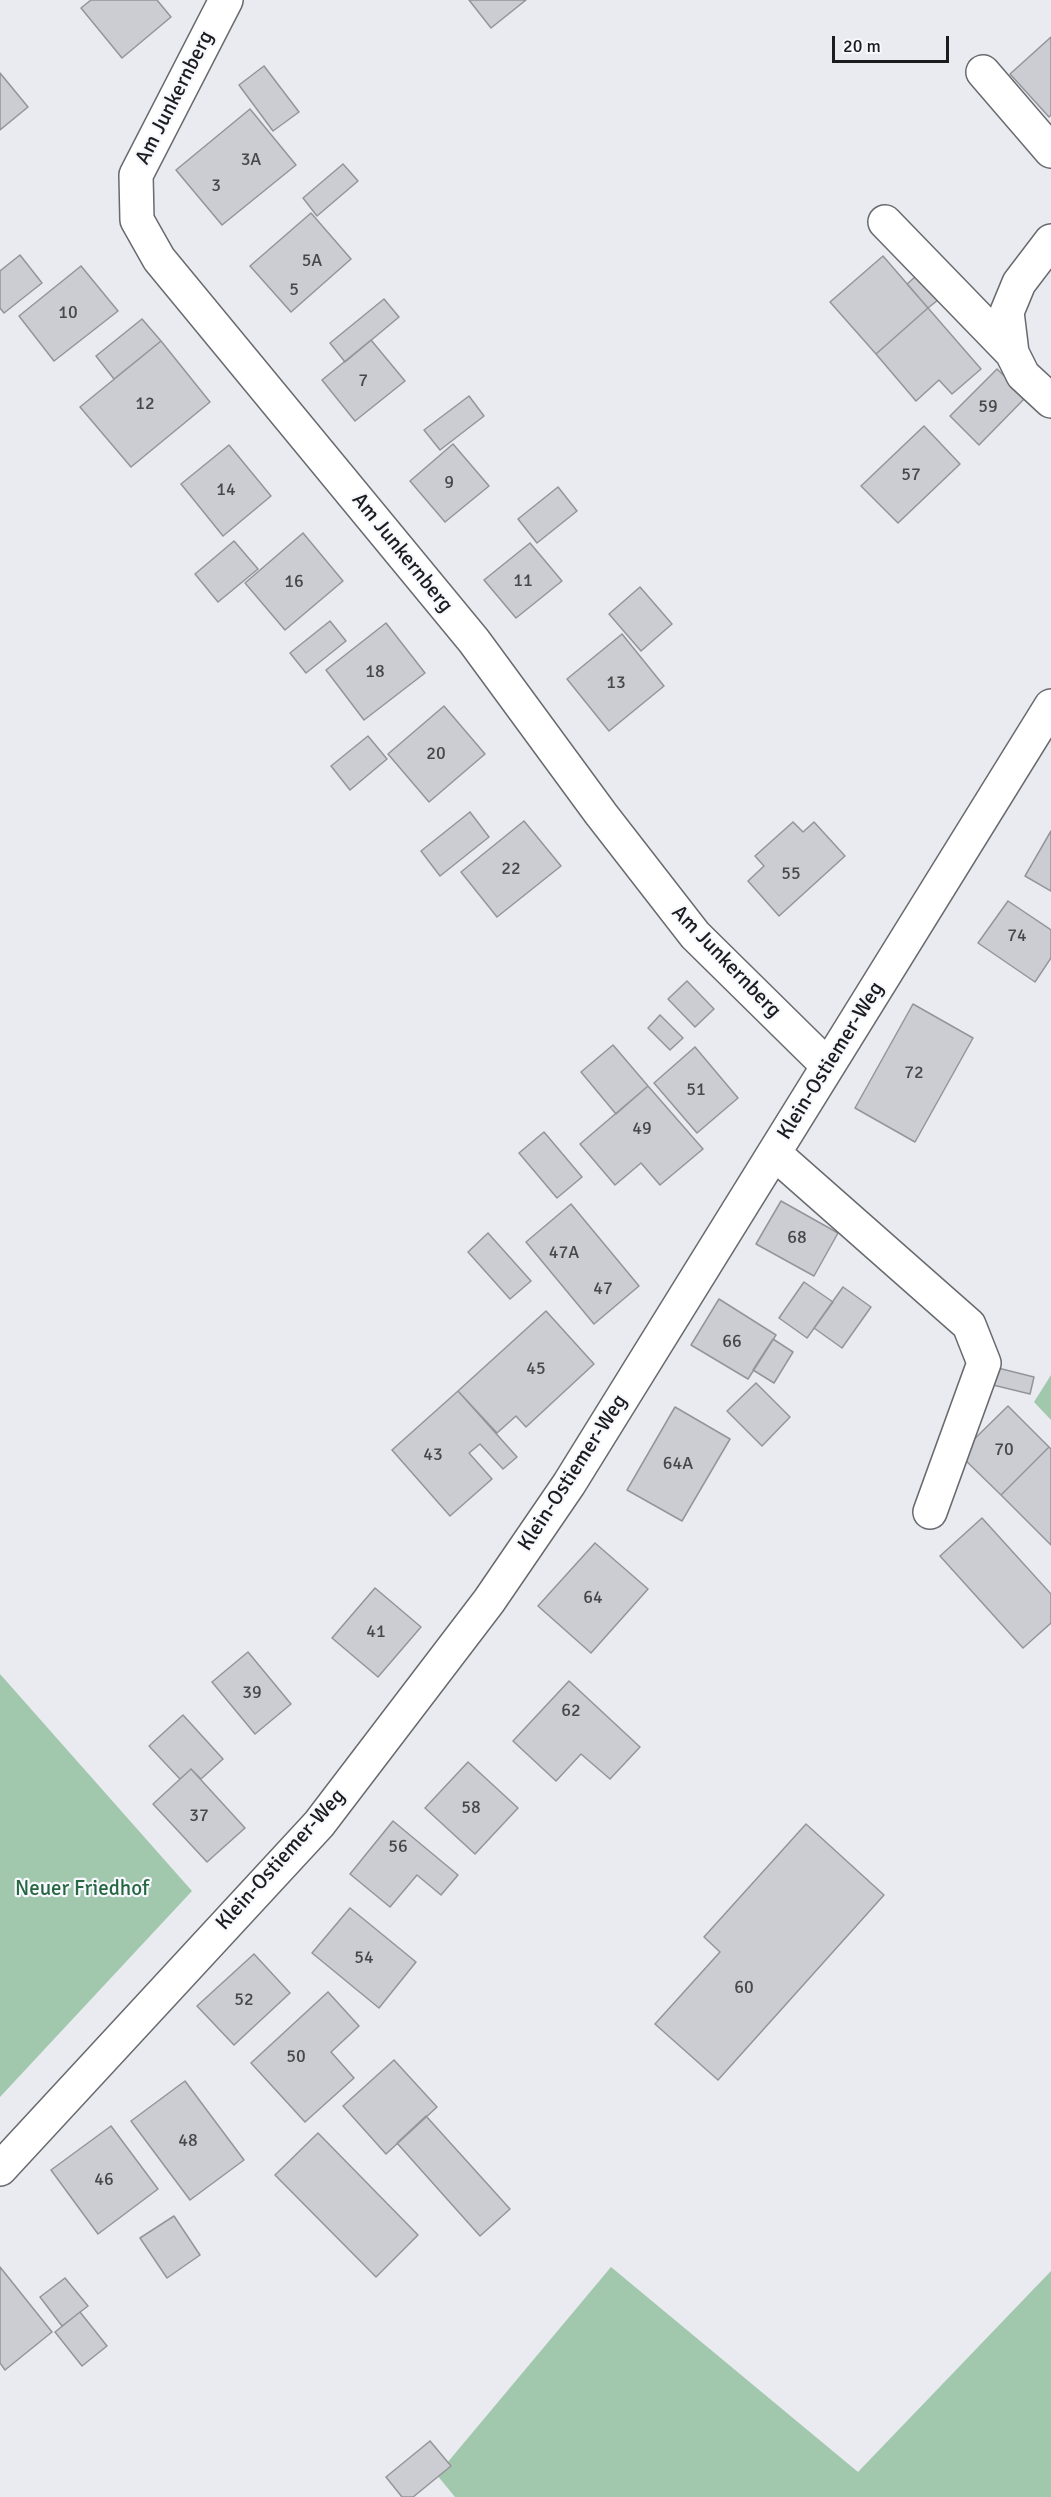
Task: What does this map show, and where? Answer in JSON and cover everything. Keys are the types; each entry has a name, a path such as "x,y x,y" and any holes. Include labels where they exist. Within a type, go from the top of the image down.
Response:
{"street":[{"name":"Am Junkernberg","path":"226,0 136,175 137,219 159,258 474,641 601,814 695,935 828,1066"},
{"path":"983,72 1051,151"},
{"path":"885,222 1012,354 1023,375 1051,401"},
{"path":"1012,354 1007,312 1019,283 1051,241"},
{"name":"Klein-Ostiemer-Weg","path":"0,2169 319,1824 489,1601 569,1484 1051,706"},
{"path":"774,1153 969,1325 984,1364 930,1512"}],"green space":[{"path":"1051,1375 1051,1420 1034,1402"},
{"name":"Neuer Friedhof","path":"0,1674 192,1891 0,2097"},
{"path":"611,2267 858,2472 1051,2271 1051,2497 455,2497 437,2475"}],"building":[{"path":"91,0 157,0 171,17 122,58 81,8"},
{"path":"469,0 526,0 491,28"},
{"path":"1051,37 1051,115 1049,117 1010,74"},
{"path":"264,66 299,112 273,131 239,85"},
{"path":"0,73 28,107 0,130"},
{"path":"250,109 296,165 222,225 176,170"},
{"path":"343,164 358,181 317,216 303,198"},
{"path":"311,213 351,259 291,312 250,266"},
{"path":"20,255 42,283 4,313 0,308 0,271"},
{"path":"883,256 928,308 876,354 830,302"},
{"path":"81,266 118,311 54,361 19,316"},
{"path":"923,270 944,295 928,308 907,284"},
{"path":"384,299 399,317 345,362 330,343"},
{"path":"928,308 981,369 952,394 939,380 916,401 876,354"},
{"path":"142,319 161,341 114,379 96,356"},
{"path":"371,340 405,381 355,421 322,380"},
{"path":"161,341 210,402 131,467 80,407"},
{"path":"997,369 1026,397 979,445 950,416"},
{"path":"469,396 484,416 440,450 424,430"},
{"path":"924,426 960,464 898,523 861,486"},
{"path":"453,444 489,486 445,522 410,481"},
{"path":"229,445 271,496 223,536 181,484"},
{"path":"558,487 577,511 537,543 518,519"},
{"path":"303,533 343,581 285,630 245,583"},
{"path":"234,541 258,569 218,602 195,574"},
{"path":"530,543 562,581 516,618 484,580"},
{"path":"640,587 672,624 641,651 609,614"},
{"path":"330,621 346,641 306,673 290,653"},
{"path":"386,623 425,673 364,720 326,670"},
{"path":"622,634 664,686 609,731 567,679"},
{"path":"444,706 485,754 429,802 388,754"},
{"path":"368,736 387,759 350,790 331,766"},
{"path":"470,812 489,837 440,876 421,851"},
{"path":"524,821 561,866 497,917 461,872"},
{"path":"793,822 803,832 814,822 845,856 779,916 748,881 764,866 755,856"},
{"path":"1051,831 1051,891 1025,876"},
{"path":"1008,901 1051,930 1051,958 1035,982 978,943"},
{"path":"687,981 714,1009 695,1027 668,999"},
{"path":"913,1004 973,1038 915,1142 855,1108"},
{"path":"660,1015 683,1038 670,1050 648,1028"},
{"path":"613,1045 648,1086 616,1114 581,1072"},
{"path":"695,1047 738,1098 697,1133 654,1083"},
{"path":"648,1086 703,1149 660,1185 641,1163 615,1185 580,1144"},
{"path":"544,1132 582,1177 557,1198 519,1153"},
{"path":"781,1201 838,1233 814,1276 756,1244"},
{"path":"571,1204 639,1286 594,1324 526,1242"},
{"path":"488,1233 531,1281 510,1299 468,1252"},
{"path":"804,1282 833,1302 807,1338 779,1318"},
{"path":"843,1287 871,1307 842,1348 814,1328"},
{"path":"719,1299 776,1335 748,1379 691,1345"},
{"path":"546,1311 594,1364 526,1427 516,1416 497,1433 458,1391"},
{"path":"773,1339 793,1352 774,1383 753,1370"},
{"path":"998,1368 1034,1377 1030,1394 993,1385"},
{"path":"756,1383 790,1417 762,1446 727,1411"},
{"path":"458,1391 517,1457 503,1469 480,1444 469,1453 492,1479 450,1516 392,1450"},
{"path":"1008,1406 1049,1447 1001,1495 959,1454"},
{"path":"675,1407 730,1439 682,1521 627,1490"},
{"path":"1049,1447 1051,1449 1051,1545 1001,1495"},
{"path":"982,1518 1051,1594 1051,1623 1023,1648 940,1556"},
{"path":"595,1543 648,1589 591,1653 538,1606"},
{"path":"375,1588 421,1627 378,1677 332,1638"},
{"path":"248,1652 291,1704 255,1734 212,1682"},
{"path":"569,1681 640,1747 610,1779 581,1754 556,1781 513,1741"},
{"path":"183,1715 223,1759 201,1779 191,1769 180,1779 149,1746"},
{"path":"468,1762 518,1808 475,1854 425,1808"},
{"path":"191,1769 245,1828 207,1862 153,1804"},
{"path":"393,1821 458,1875 441,1895 417,1875 390,1907 350,1874"},
{"path":"806,1824 884,1895 718,2080 655,2024 720,1952 704,1937"},
{"path":"350,1908 416,1962 379,2008 312,1953"},
{"path":"254,1954 290,1993 234,2045 197,2006"},
{"path":"328,1992 359,2026 331,2052 354,2078 305,2122 251,2063"},
{"path":"394,2060 437,2107 386,2154 343,2106"},
{"path":"185,2081 244,2160 190,2200 131,2121"},
{"path":"426,2116 510,2209 480,2236 397,2143"},
{"path":"111,2126 158,2189 98,2234 51,2170"},
{"path":"318,2133 418,2235 376,2277 275,2175"},
{"path":"174,2216 200,2255 167,2278 140,2238"},
{"path":"0,2267 52,2332 5,2370 0,2363"},
{"path":"65,2278 88,2306 62,2326 40,2297"},
{"path":"80,2312 107,2346 82,2366 55,2332"},
{"path":"430,2441 451,2466 413,2497 402,2497 386,2477"}]}
